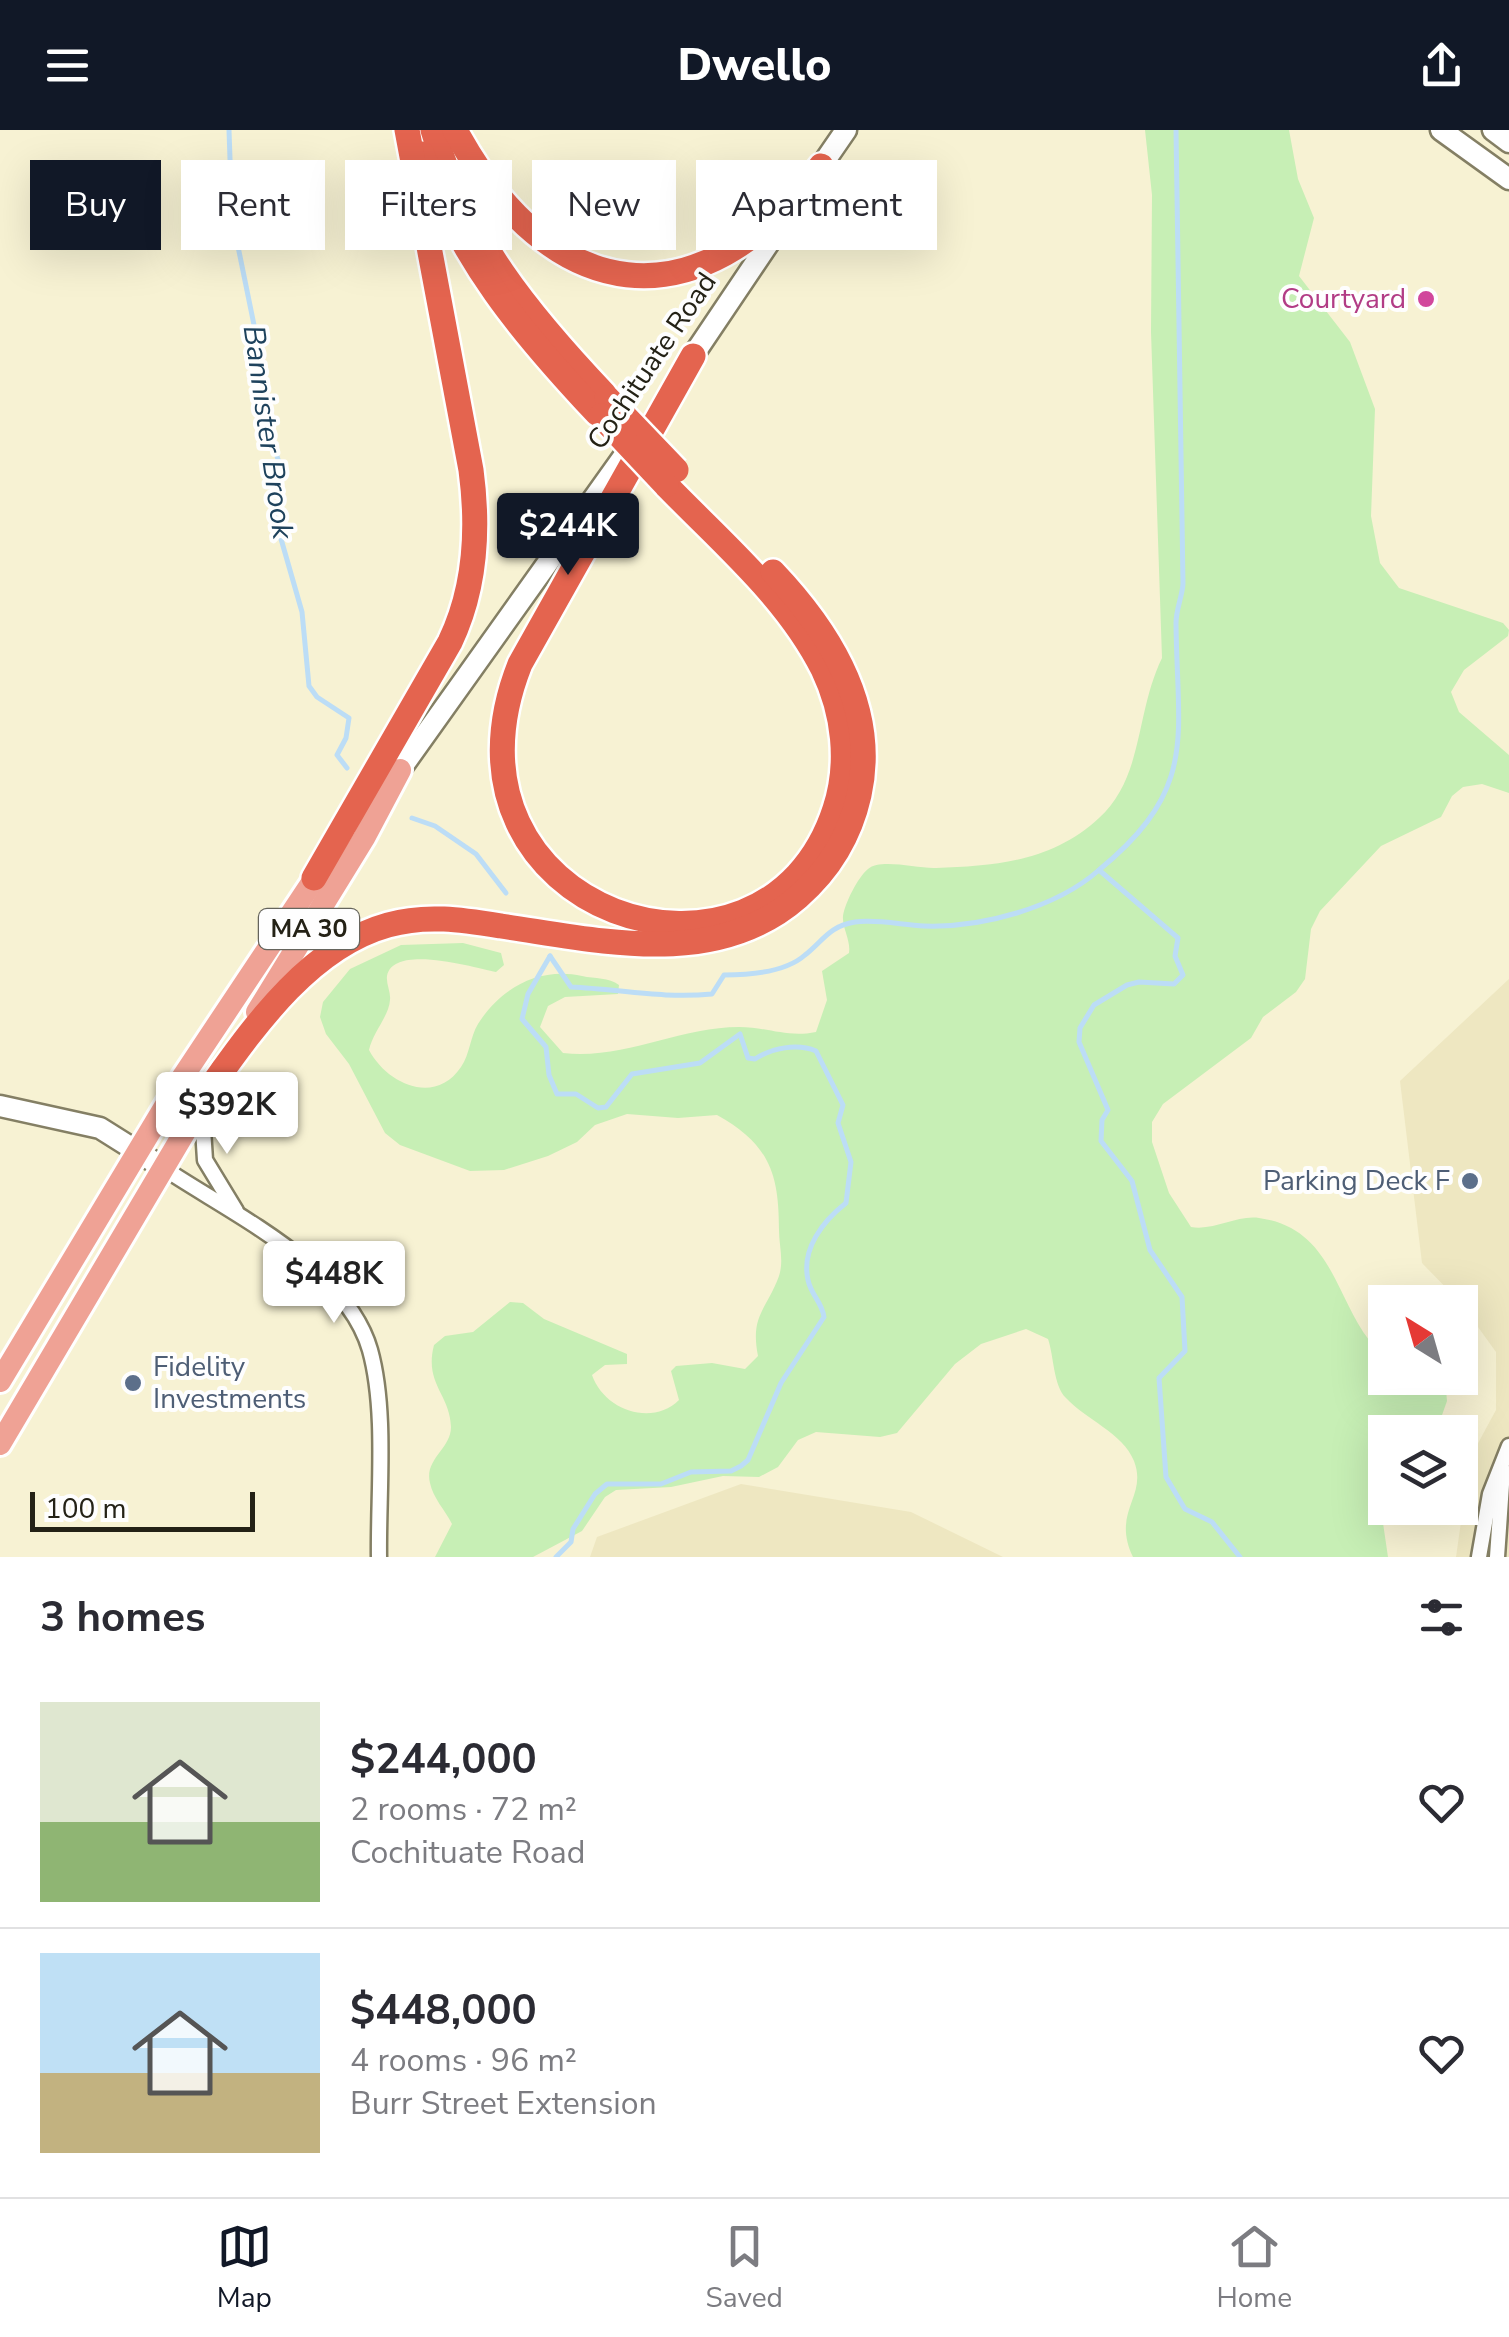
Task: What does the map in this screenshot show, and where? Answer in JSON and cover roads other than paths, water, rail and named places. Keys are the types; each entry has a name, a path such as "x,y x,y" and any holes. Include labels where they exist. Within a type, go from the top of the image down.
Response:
{"highway":[{"path":"213,1084 269,1012 310,970 340,946 376,928 442,918 625,943 697,942 733,934 776,914 826,868 850,826 862,774 862,734 846,674 800,600 515,324 485,284 445,211 410,130"},
{"path":"314,878 450,642 465,604 473,566 476,512 471,470 410,130"},
{"path":"433,130 462,208 503,277 602,405"},
{"path":"456,130 492,190 538,236 577,261 633,275 690,270 736,250"},
{"path":"671,477 802,634 832,692 844,748 841,785 832,818 796,873 746,908 683,924 613,913 582,897 554,874 516,817 503,749 509,698 520,664 693,356"}],"main road":[{"name":"Cochituate Road","path":"825,160 846,130"},
{"path":"1441,130 1509,179"},
{"path":"1492,130 1509,142"},
{"name":"Cochituate Road","path":"0,1381 137,1150 314,878 400,770 764,250"},
{"name":"Cochituate Road","path":"0,1444 162,1166 350,862 400,770"},
{"path":"0,1106 100,1128 162,1166"}],"street":[{"path":"213,1084 200,1122 205,1160 222,1195 251,1226"},
{"path":"162,1166 322,1275 356,1318 370,1348 377,1393 379,1557"},
{"path":"1479,1557 1488,1504 1509,1446"},
{"path":"1498,1557 1502,1464"}],"waterway":[{"name":"Bannister Brook","path":"229,130 232,217 265,379 267,428 279,462 271,494 273,511 302,612 309,686 317,697 349,718 346,738 337,755 347,768"},
{"path":"1099,870 1131,841 1153,813 1168,786 1178,730 1176,623 1183,584 1176,130"},
{"name":"Bannister Brook","path":"412,818 435,826 476,854 506,893"},
{"name":"Bannister Brook","path":"550,956 571,987 659,995 712,994 724,975 788,965 846,924 872,921 946,926 993,919 1062,895 1099,870 1178,938 1175,956 1183,975 1174,984 1127,985 1094,1005 1080,1028 1079,1042 1108,1110 1102,1120 1101,1141 1132,1181 1150,1250 1182,1297 1185,1351 1159,1378 1166,1477 1185,1509 1212,1522 1240,1557"},
{"path":"550,956 528,994 522,1019 546,1047 549,1075 557,1094 576,1094 598,1108 606,1107 632,1074 700,1063 740,1034 748,1058 801,1047 816,1051 843,1105 838,1123 851,1162 846,1203 822,1227 808,1257 808,1280 824,1317 781,1383 748,1460 731,1471 691,1472 661,1484 607,1484 595,1494 573,1529 571,1542 556,1557"}],"place":[{"name":"Courtyard","path":"1426,299"},
{"name":"Parking Deck F","path":"1470,1181"},
{"name":"Fidelity Investments","path":"133,1383"}]}
